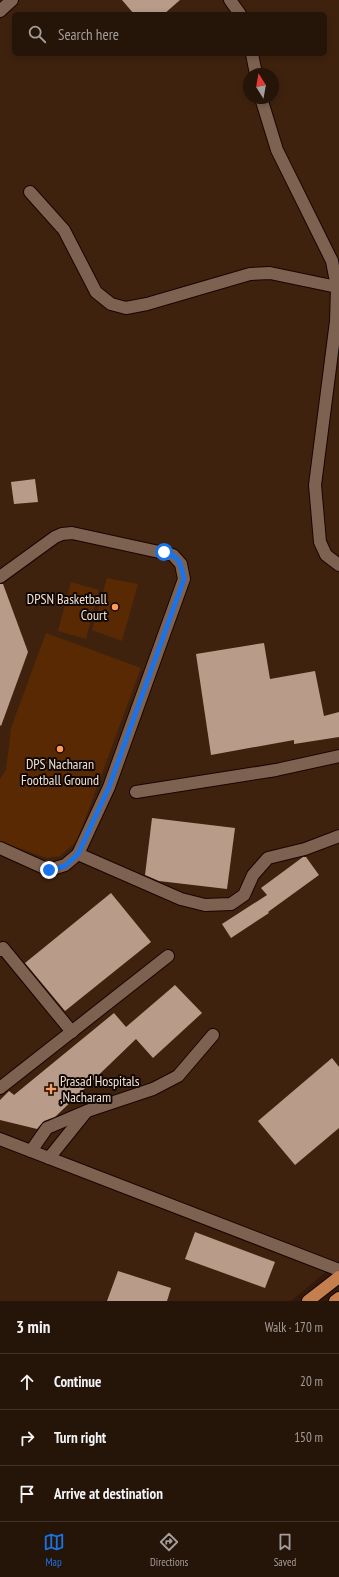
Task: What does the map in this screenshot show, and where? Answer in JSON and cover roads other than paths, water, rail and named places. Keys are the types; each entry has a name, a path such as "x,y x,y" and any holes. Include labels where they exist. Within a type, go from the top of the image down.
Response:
{"main road":[{"path":"308,1301 339,1276"},
{"path":"335,1301 339,1298"}],"street":[{"path":"0,11 12,0"},
{"path":"230,0 239,12"},
{"path":"252,56 255,68"},
{"path":"263,104 277,150 332,261 337,288 336,321 315,485 320,542 326,555 339,565"},
{"path":"30,192 64,230 96,292 111,304 126,308 140,305 250,274 270,273 337,288"},
{"path":"0,577 55,537 72,533 173,555 181,564 184,579 109,787 78,854 65,866 49,870 0,848"},
{"path":"136,792 276,770 339,756"},
{"path":"78,854 181,899 205,905 231,904 244,895 254,875 268,858 305,849 339,836"},
{"path":"0,950 3,948 72,1032"},
{"path":"0,1088 168,956"},
{"path":"30,1151 47,1128 87,1111 153,1089 178,1076 213,1035"},
{"path":"49,1158 87,1111"},
{"path":"0,1139 339,1270"}],"place":[{"name":"DPSN Basketball Court","path":"115,607"},
{"name":"DPS Nacharan Football Ground","path":"60,749"},
{"name":"Prasad Hospitals ,Nacharam","path":"51,1089"}]}
